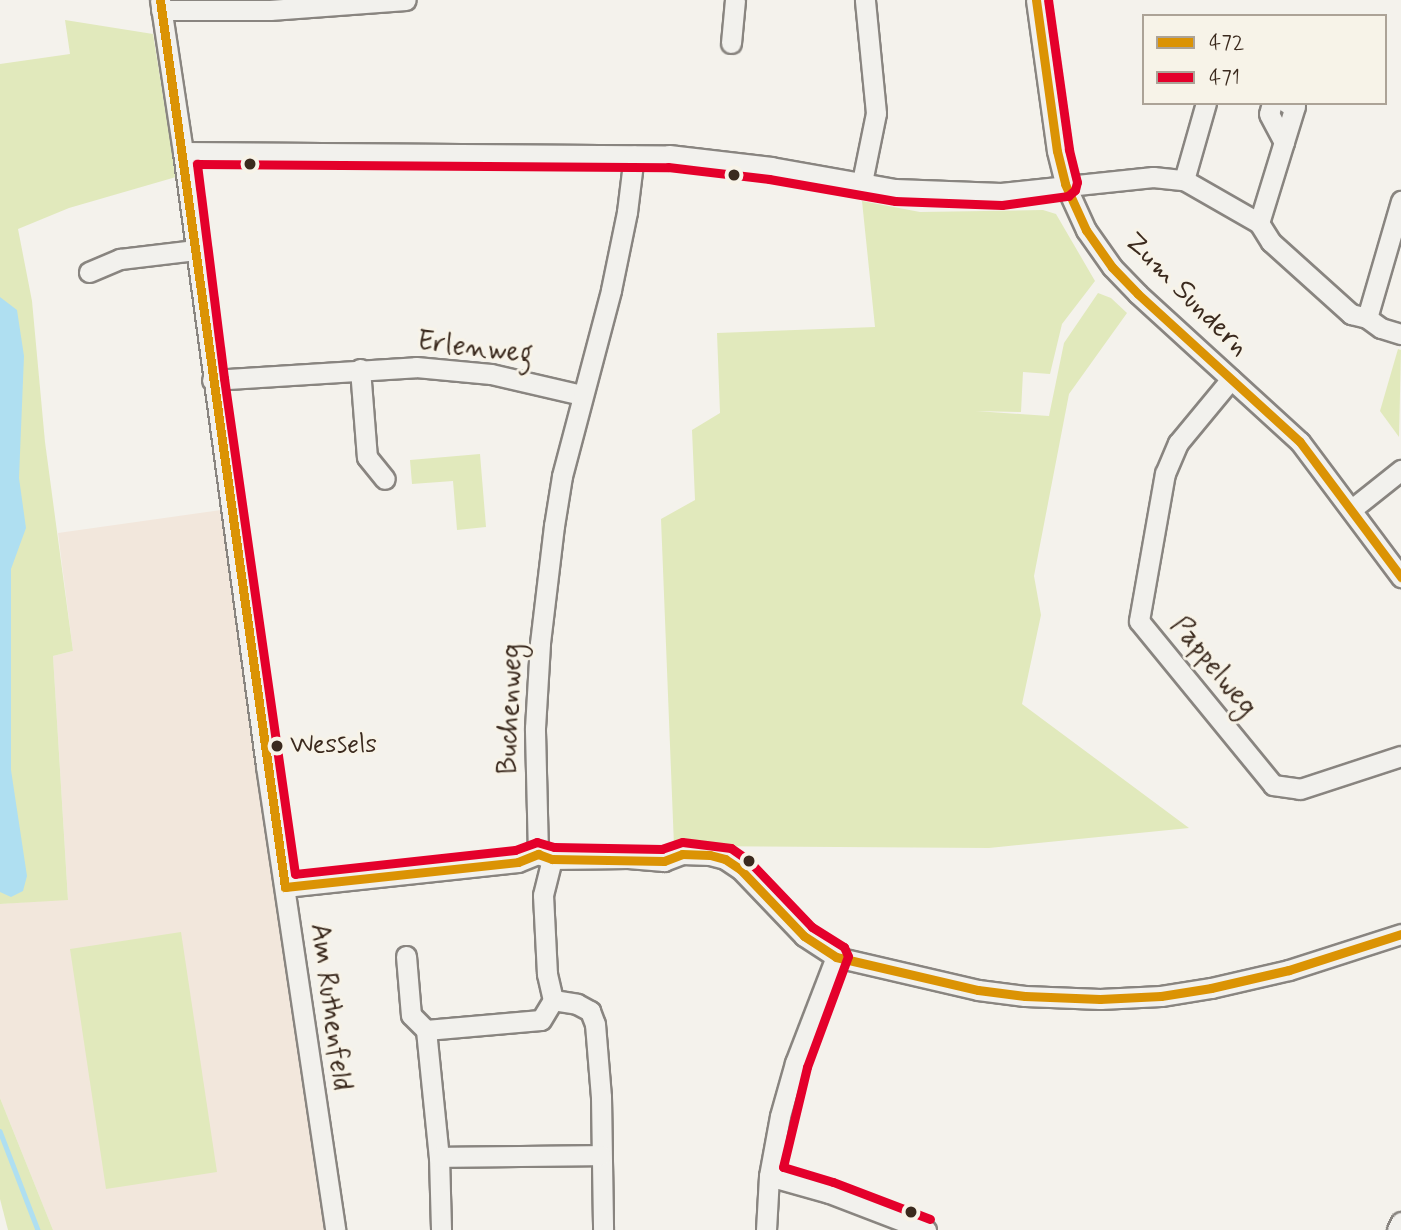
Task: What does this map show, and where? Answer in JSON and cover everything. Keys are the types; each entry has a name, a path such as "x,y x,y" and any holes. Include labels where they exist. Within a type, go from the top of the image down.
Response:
{"street":[{"path":"160,5 270,10 406,0"},
{"path":"731,43 734,0"},
{"path":"862,182 876,113 865,0"},
{"name":"Zum Sundern","path":"1036,0 1055,139 1065,184 1086,230 1112,267 1300,442 1401,577"},
{"name":"Am Ruthenfeld","path":"160,5 183,152 212,380 302,1018 335,1230"},
{"path":"1184,180 1205,105"},
{"path":"1271,105 1269,114 1284,142"},
{"path":"1259,223 1295,106 1292,105"},
{"path":"183,152 669,155 747,164 895,189 1001,193 1065,184 1153,177 1184,180 1259,223 1271,242 1351,314 1367,318 1381,328 1401,334"},
{"name":"Buchenweg","path":"537,858 535,728 540,643 562,476 611,290 627,212 634,155"},
{"path":"1367,318 1401,201"},
{"path":"89,272 120,259 195,250"},
{"path":"360,369 367,457 385,479"},
{"name":"Erlenweg","path":"212,380 360,369 457,369 582,394"},
{"name":"Pappelweg","path":"1231,379 1178,443 1165,473 1139,621 1273,785 1300,789 1401,756"},
{"path":"1352,509 1401,471"},
{"path":"285,887 537,858 628,858 664,861 682,854 717,856 740,869 804,936 836,957 978,990 1037,996 1149,997 1253,979 1401,934"},
{"path":"426,1030 541,1020 553,1000 547,974 543,895 537,858"},
{"path":"537,858 543,895"},
{"path":"406,956 411,1016 426,1030 439,1157 441,1230"},
{"path":"765,1230 769,1176 780,1116 795,1063 836,957"},
{"path":"553,1000 583,1008 590,1012 595,1024 603,1229"},
{"path":"439,1157 601,1155"},
{"path":"769,1176 829,1193 926,1230"},
{"path":"1396,1230 1401,1222"}],"shaded area":[{"path":"221,510 324,1230 53,1230 0,1098 0,904 68,899 53,656 73,651 58,533"}],"green space":[{"path":"65,20 153,34 176,177 69,208 18,229 32,301 45,442 73,651 53,656 68,900 0,904 0,64 70,54"},
{"path":"862,201 920,212 1043,210 1056,214 1095,281 1062,324 1050,374 1023,372 1021,412 976,411 1049,416 1064,343 1098,293 1111,298 1127,313 1069,394 1034,576 1041,615 1022,704 1189,828 989,848 674,846 661,519 695,500 692,430 720,413 717,333 875,327"},
{"path":"1398,349 1401,350 1399,437 1380,411"},
{"path":"480,454 486,527 457,530 453,481 412,484 410,460"},
{"path":"181,932 217,1172 106,1189 70,949"},
{"path":"0,1098 53,1230 8,1230 0,1199"}],"water":[{"path":"0,297 17,310 24,356 19,478 26,528 11,569 11,770 27,876 23,891 11,897 0,892"}],"waterway":[{"path":"0,1131 38,1230"}],"transit line":[{"name":"472","path":"160,0 285,887"},
{"name":"472","path":"1036,0 1057,151 1065,184 1086,230 1112,267 1138,294 1300,442 1401,577"},
{"name":"471","path":"930,1219 833,1182 783,1167 807,1067 848,956 844,947 812,927 748,860 731,848 682,842 662,849 554,847 537,842 515,850 295,874 224,378 197,164 668,167 769,179 895,201 1002,205 1068,196 1075,190 1077,182 1069,149 1048,0"},
{"name":"472","path":"285,887 518,862 538,854 552,859 664,861 682,854 710,855 725,859 740,869 804,936 836,957 978,990 1025,996 1100,999 1161,996 1211,988 1289,970 1401,934"}],"place":[{"name":"Wessels","path":"277,746"}]}
